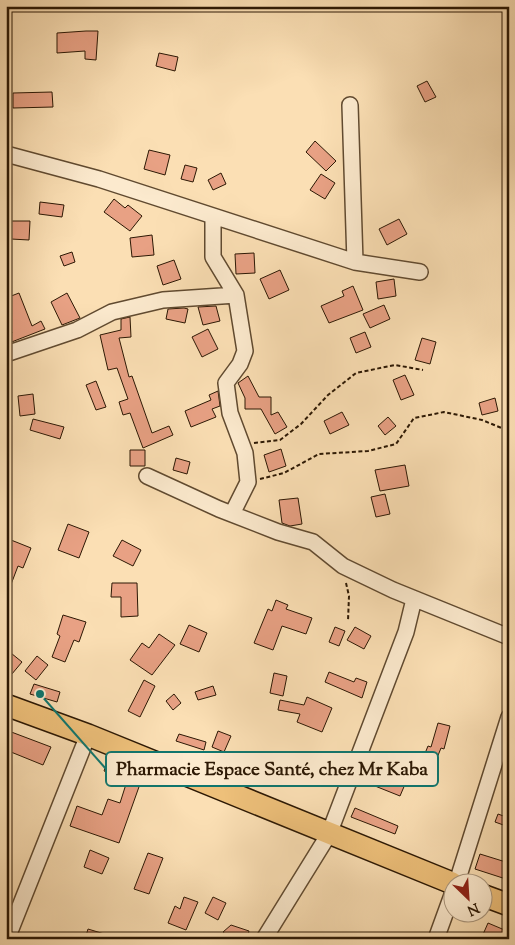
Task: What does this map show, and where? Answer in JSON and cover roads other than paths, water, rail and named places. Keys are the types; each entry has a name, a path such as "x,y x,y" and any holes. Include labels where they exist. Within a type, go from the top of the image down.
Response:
{"highway":[{"path":"6,706 88,735 442,879"},
{"path":"492,899 509,905"}],"street":[{"path":"350,105 355,262"},
{"path":"6,154 99,179 355,262 420,272"},
{"path":"213,217 213,257 236,295 245,351 240,364 226,383 230,413 242,445 248,482 232,514"},
{"path":"6,354 76,330 112,312 163,300 236,295"},
{"path":"147,476 232,514 278,532 313,542 343,566 414,599 509,637"},
{"path":"264,939 329,834 406,632 414,599"},
{"path":"460,872 509,718"},
{"path":"7,939 88,735"},
{"path":"436,939 442,922"}],"place":[{"name":"Pharmacie Espace Santé, chez Mr Kaba","path":"40,694"}]}
